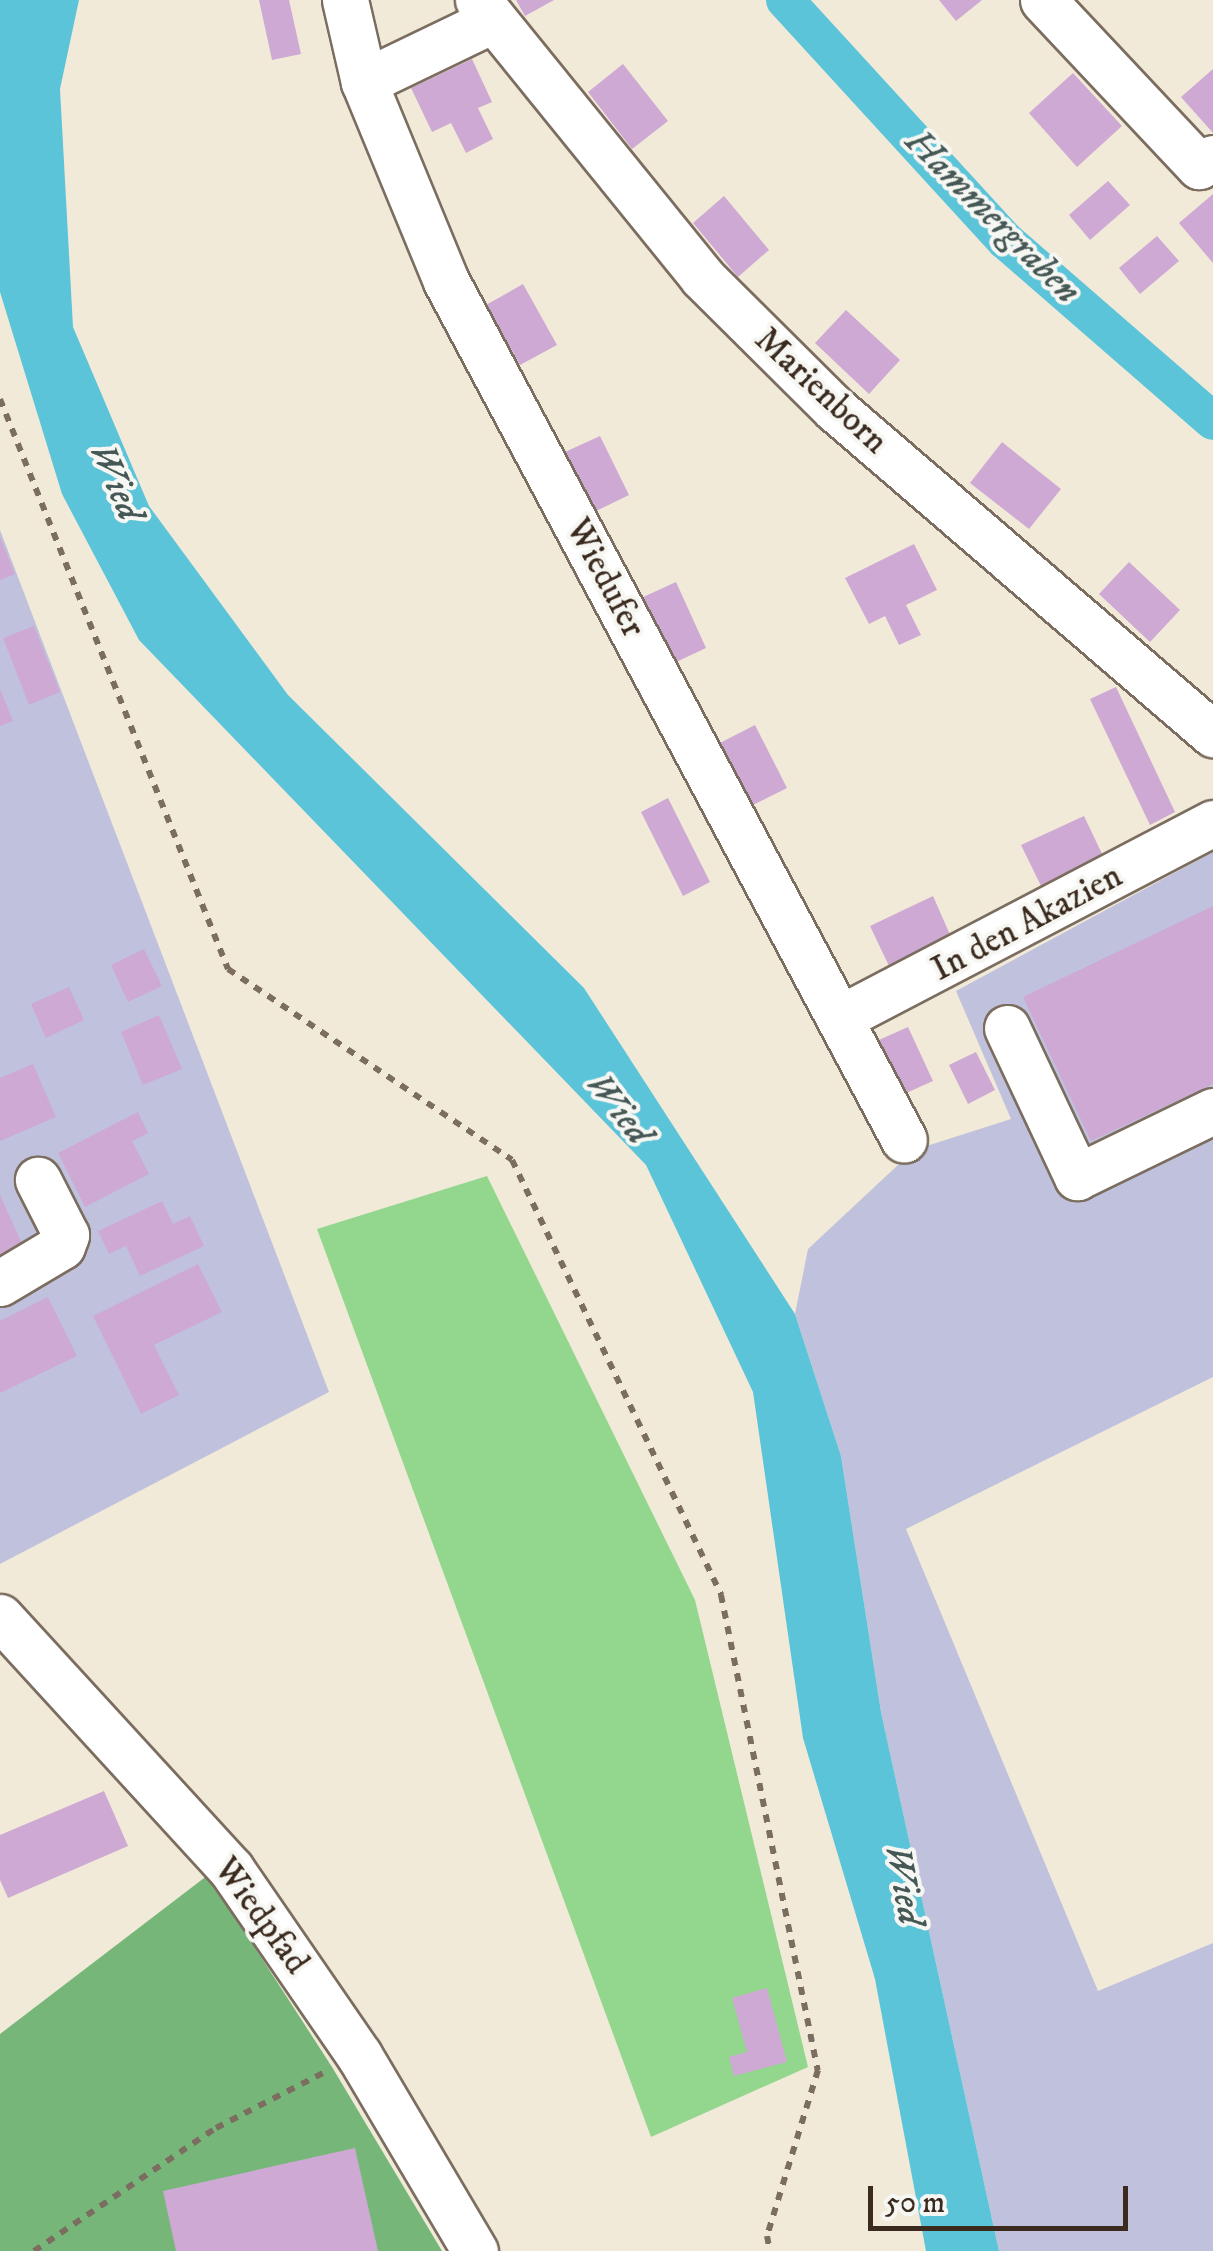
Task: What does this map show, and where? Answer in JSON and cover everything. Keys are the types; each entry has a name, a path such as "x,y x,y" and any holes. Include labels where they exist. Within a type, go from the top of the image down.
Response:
{"street":[{"name":"Wiedufer","path":"345,0 364,82 446,280 904,1140"},
{"path":"1043,0 1199,166 1213,158"},
{"path":"364,82 484,11"},
{"name":"Marienborn","path":"484,11 702,277 835,409 1213,734"},
{"name":"In den Akazien","path":"840,1018 1213,823"},
{"path":"1008,1028 1077,1177 1213,1111"},
{"path":"0,1283 62,1246 66,1234 38,1180"},
{"name":"Wiedpfad","path":"0,1617 231,1869 359,2055 475,2251"}],"path":[{"path":"0,399 228,969 512,1160 721,1596 818,2070 767,2236 770,2251"},
{"path":"34,2251 216,2128 359,2055"}],"shaded area":[{"path":"0,530 329,1392 0,1564"},
{"path":"1213,852 1213,1377 906,1529 1098,1991 1213,1943 1213,2251 999,2251 881,1712 841,1456 795,1314 808,1249 914,1150 1011,1119 956,991"}],"green space":[{"path":"487,1176 695,1600 808,2067 651,2137 317,1229"},
{"path":"208,1875 332,2067 442,2251 0,2251 0,2034"}],"water":[{"name":"Wied","path":"0,0 79,0 60,89 73,327 149,506 288,695 584,988 795,1314 841,1456 881,1712 999,2251 926,2251 875,1979 803,1738 753,1392 646,1165 139,640 62,494 0,292"}],"building":[{"path":"259,0 289,0 301,54 272,60"},
{"path":"516,0 554,0 525,16"},
{"path":"939,0 982,0 956,21"},
{"path":"472,59 492,102 478,108 493,139 466,153 451,123 432,132 411,88"},
{"path":"623,64 668,121 632,149 588,92"},
{"path":"1213,69 1213,133 1181,97"},
{"path":"1073,73 1122,126 1077,167 1029,113"},
{"path":"1108,181 1130,205 1090,240 1069,215"},
{"path":"1213,194 1213,263 1179,223"},
{"path":"724,196 769,250 738,277 693,223"},
{"path":"1157,236 1179,261 1140,294 1119,268"},
{"path":"523,284 557,345 520,365 486,305"},
{"path":"846,310 900,360 869,394 815,343"},
{"path":"600,436 629,495 594,512 565,452"},
{"path":"1002,442 1061,489 1029,529 970,483"},
{"path":"0,537 15,574 0,580"},
{"path":"914,544 937,590 906,605 921,635 899,645 885,616 869,624 845,578"},
{"path":"1129,562 1180,610 1150,642 1099,594"},
{"path":"676,582 706,648 672,664 641,598"},
{"path":"34,626 60,692 29,705 3,638"},
{"path":"1116,687 1175,812 1150,825 1090,699"},
{"path":"0,689 13,721 0,726"},
{"path":"755,725 787,788 749,807 716,745"},
{"path":"668,798 710,882 683,896 641,812"},
{"path":"1084,816 1104,858 1042,888 1021,845"},
{"path":"933,896 951,937 889,966 870,926"},
{"path":"1213,906 1213,1084 1091,1141 1023,997"},
{"path":"144,949 162,986 128,1002 111,965"},
{"path":"69,987 84,1020 46,1038 31,1004"},
{"path":"159,1015 182,1069 143,1085 121,1032"},
{"path":"908,1027 933,1081 886,1102 861,1048"},
{"path":"976,1052 995,1090 968,1104 949,1065"},
{"path":"33,1064 56,1117 0,1141 0,1078"},
{"path":"138,1112 148,1133 132,1141 149,1174 85,1207 58,1153"},
{"path":"0,1195 23,1246 0,1256"},
{"path":"162,1201 173,1224 190,1216 204,1246 140,1276 126,1246 109,1254 98,1231"},
{"path":"198,1264 222,1312 154,1345 179,1395 141,1414 93,1316"},
{"path":"48,1297 77,1356 0,1393 0,1321"},
{"path":"104,1791 128,1846 8,1898 0,1880 0,1835"},
{"path":"767,1988 787,2062 734,2076 729,2057 747,2052 732,1998"},
{"path":"355,2148 378,2251 176,2251 163,2191"}],"waterway":[{"name":"Hammergraben","path":"785,0 1006,241 1213,421"}]}
